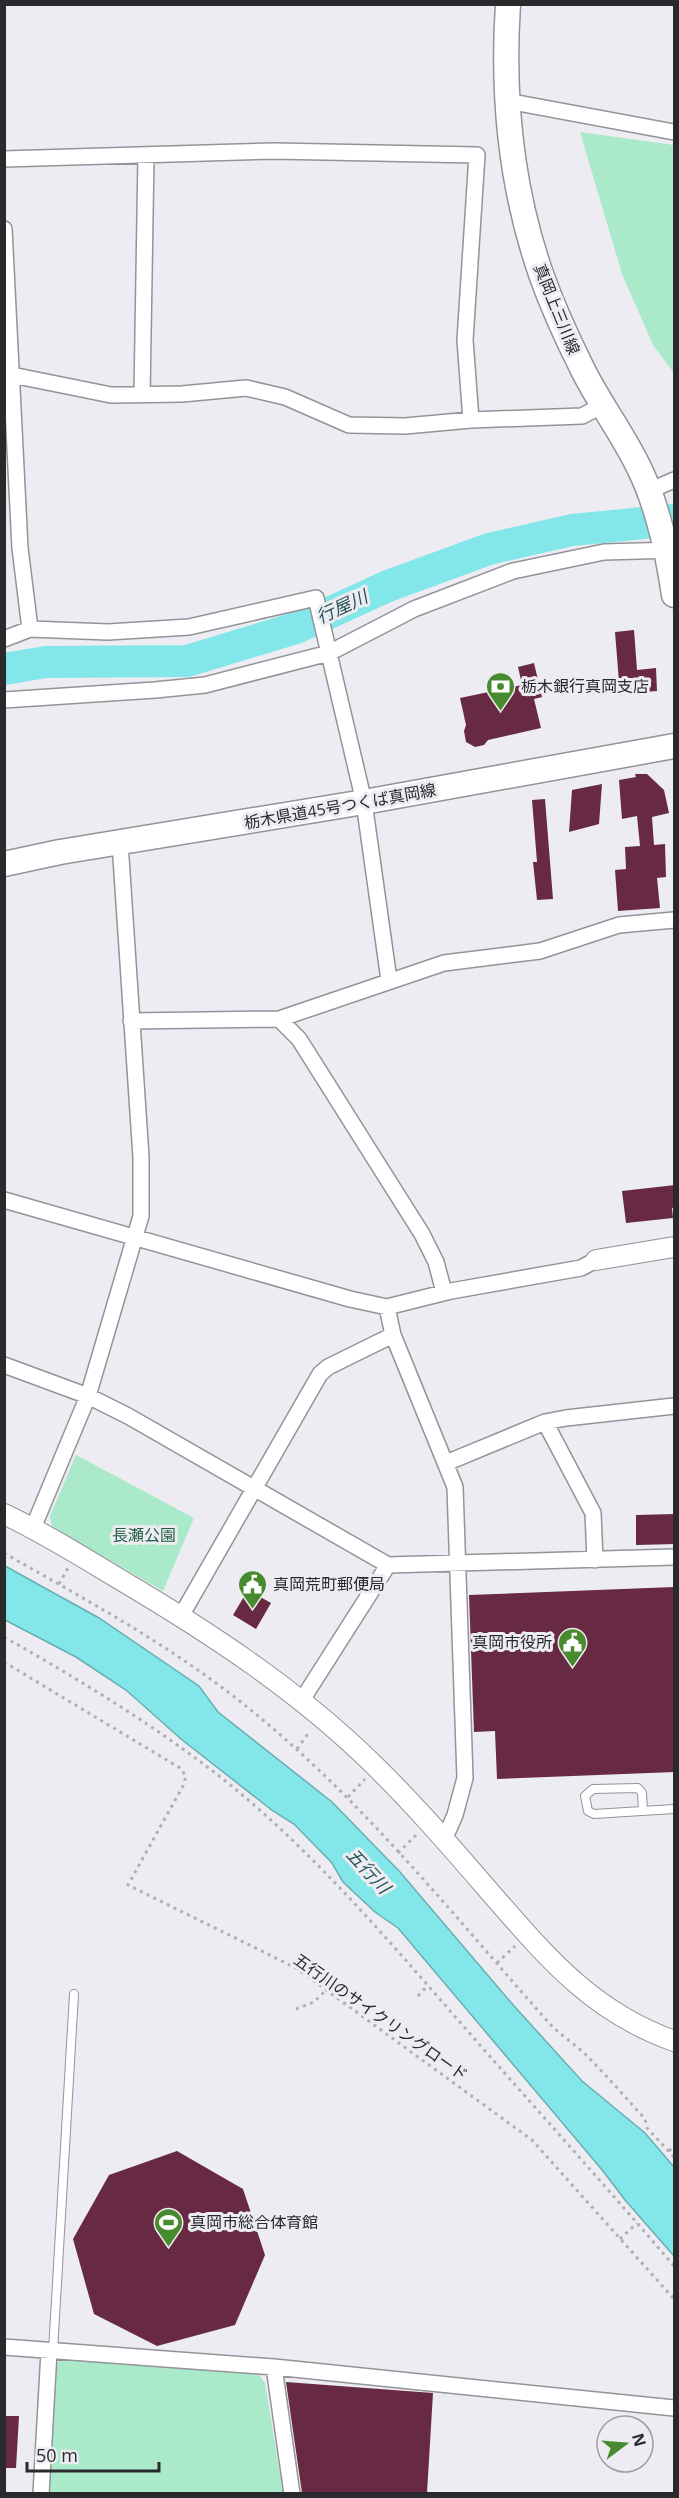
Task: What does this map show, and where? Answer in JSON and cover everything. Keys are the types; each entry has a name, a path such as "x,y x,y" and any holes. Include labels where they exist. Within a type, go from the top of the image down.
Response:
{"main road":[{"name":"真岡上三川線","path":"508,4 507,101 527,226 541,274 582,369 633,457 652,500 668,546 675,595"},
{"name":"栃木県道45号つくば真岡線","path":"4,864 60,852 364,802 675,746"}],"street":[{"path":"507,101 675,132"},
{"path":"4,159 274,151 477,155 465,340 471,420"},
{"path":"142,394 146,156"},
{"path":"4,229 20,548 30,629"},
{"path":"12,375 111,395 182,394 246,388 285,397 349,425 405,426 471,420 582,416 603,405"},
{"path":"652,500 675,480"},
{"path":"4,700 205,685 328,650 414,609 513,571 604,552 668,546"},
{"path":"4,639 30,629 108,632 189,627 316,598 364,802 389,980"},
{"path":"33,1528 88,1396 141,1216 141,1157 120,843"},
{"path":"131,1021 279,1019 444,963 540,951 619,925 675,920"},
{"path":"279,1019 298,1039 422,1234 436,1262 444,1292"},
{"path":"4,1200 350,1299 387,1307 444,1292 581,1268 596,1260 675,1247"},
{"path":"387,1307 393,1335 455,1487 465,1778 455,1815 444,1840"},
{"path":"181,1616 320,1374 328,1367 393,1335"},
{"path":"4,1365 88,1396 128,1416 388,1565 675,1557"},
{"path":"446,1463 545,1422 675,1406"},
{"path":"545,1422 593,1513 595,1560"},
{"path":"4,1514 33,1528 181,1616 302,1700 374,1765 552,1962 576,1985 625,2020 675,2041"},
{"path":"302,1700 388,1565"},
{"path":"4,2347 274,2367 675,2408"},
{"path":"41,2493 51,2351"},
{"path":"274,2367 292,2493"}],"lane":[{"path":"643,1811 642,1793 638,1788 593,1789 585,1796 586,1808 591,1813 643,1811 675,1809"},
{"path":"51,2351 74,1994"}],"path":[{"path":"4,1553 137,1629 179,1656 225,1689 297,1749 348,1797 552,2026 586,2056 645,2119 647,2128 675,2157"},
{"path":"58,1584 70,1563"},
{"path":"4,1637 119,1705 224,1780 294,1842 428,1985 675,2265"},
{"name":"五行川のサイクリングロード","path":"4,1662 180,1768 186,1776 183,1786 128,1885 296,1968 532,2140 675,2299"},
{"path":"297,1749 311,1728"},
{"path":"348,1797 366,1779"},
{"path":"398,1853 418,1833"},
{"path":"497,1963 517,1944"},
{"path":"418,1996 428,1985"},
{"path":"296,2008 314,2002 326,1990"},
{"path":"669,2151 675,2146"},
{"path":"620,2239 637,2223"}],"green space":[{"path":"580,132 674,145 674,373 653,345 622,274"},
{"name":"長瀬公園","path":"76,1455 194,1518 163,1591 52,1527 50,1516"},
{"path":"65,2358 259,2375 265,2383 283,2493 49,2494 57,2363"}],"water":[{"name":"五行川","path":"5,1566 99,1618 199,1686 218,1712 332,1802 400,1872 514,2006 582,2081 645,2133 674,2167 674,2256 398,1928 375,1912 343,1882 332,1863 294,1824 273,1811 181,1739 126,1690 76,1657 5,1620"}],"building":[{"path":"634,630 637,670 656,668 657,691 620,694 615,632"},
{"name":"栃木銀行真岡支店","path":"534,663 542,697 534,699 541,728 488,740 484,745 475,747 466,742 464,731 466,725 460,698 522,685 518,667"},
{"path":"635,774 647,774 664,790 669,813 652,817 654,845 665,844 666,877 657,878 660,908 618,911 615,870 626,869 625,847 640,846 637,816 622,819 619,780 636,777"},
{"path":"602,784 599,824 569,832 572,790"},
{"path":"545,799 553,899 537,900 533,862 537,862 532,800"},
{"path":"675,1185 673,1218 626,1223 622,1191"},
{"path":"675,1514 675,1544 636,1545 636,1515"},
{"name":"真岡市役所","path":"674,1587 675,1772 497,1779 495,1731 474,1732 469,1595"},
{"name":"真岡荒町郵便局","path":"248,1590 271,1603 256,1629 233,1615"},
{"name":"真岡市総合体育館","path":"177,2151 243,2189 265,2255 235,2325 157,2346 94,2314 73,2239 109,2175"},
{"path":"286,2382 433,2393 427,2493 302,2493"},
{"path":"4,2416 19,2416 16,2468 4,2468"}],"waterway":[{"name":"行屋川","path":"4,669 46,662 187,661 296,628 388,586 489,549 572,530 674,520"}],"place":[{"name":"栃木銀行真岡支店","path":"500,712"},
{"name":"真岡荒町郵便局","path":"252,1610"},
{"name":"真岡市役所","path":"573,1668"},
{"name":"真岡市総合体育館","path":"169,2248"}]}
